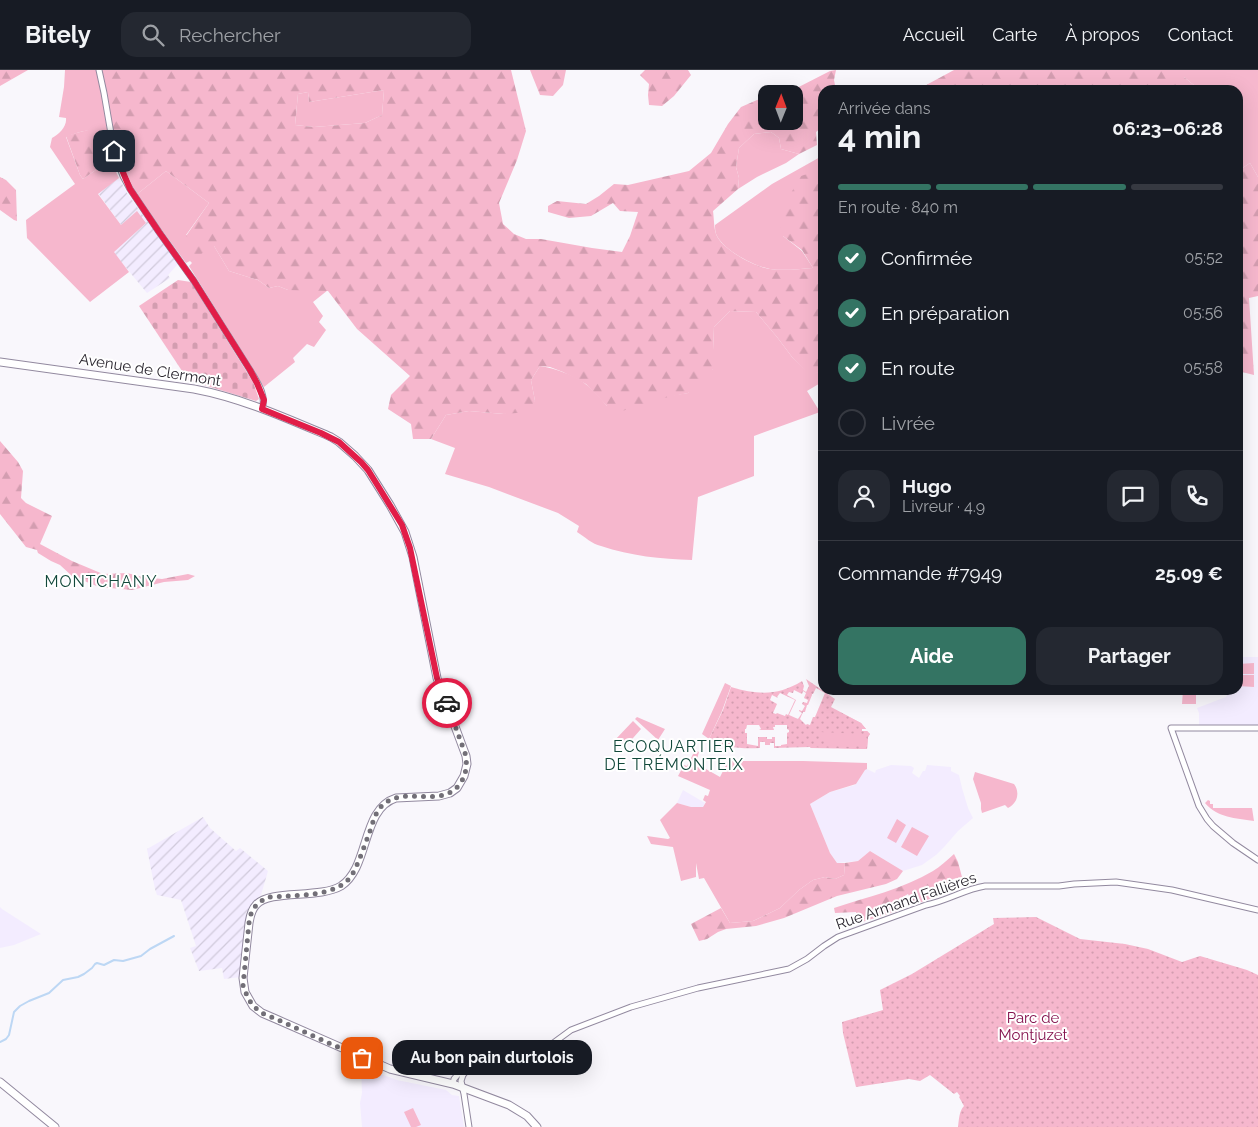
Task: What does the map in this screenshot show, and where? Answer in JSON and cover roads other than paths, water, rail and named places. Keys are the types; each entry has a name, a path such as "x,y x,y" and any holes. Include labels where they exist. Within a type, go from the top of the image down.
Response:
{"main road":[{"name":"Avenue de Clermont","path":"0,362 203,391 223,396 262,409 339,442 368,470 396,515 413,557 437,678 466,756 466,768 457,788 446,795 396,798 389,800 383,805 376,814 353,873 339,887 328,892 269,897 256,905 249,923 243,986 253,1006 262,1013 390,1070 463,1087 518,1109 536,1127"},
{"path":"0,1082 55,1127"}],"street":[{"path":"99,70 114,151 125,179 135,198 194,281 250,370 264,400 262,409"},
{"path":"1258,728 1171,728 1199,806 1207,819 1233,843 1258,860"},
{"name":"Rue Armand Fallières","path":"467,1069 529,1057 547,1048 570,1030 631,1007 698,988 789,969 807,960 838,937 917,908 985,886 1059,886 1116,882 1172,890 1258,910"},
{"path":"453,1084 454,1079 460,1072 467,1069"},
{"path":"467,1069 462,1078 469,1127"}],"waterway":[{"path":"0,1042 9,1035 14,1012 20,1006 49,993 63,980 84,974 97,963 104,965 114,960 123,961 141,956 174,936"}],"place":[{"name":"Au bon pain durtolois","path":"362,1058"}],"district":[{"name":"MONTCHANY","path":"101,581"},
{"name":"ECOQUARTIER DE TRÉMONTEIX","path":"674,755"}],"park label":[{"name":"Parc de Montjuzet","path":"1033,1026"}]}
